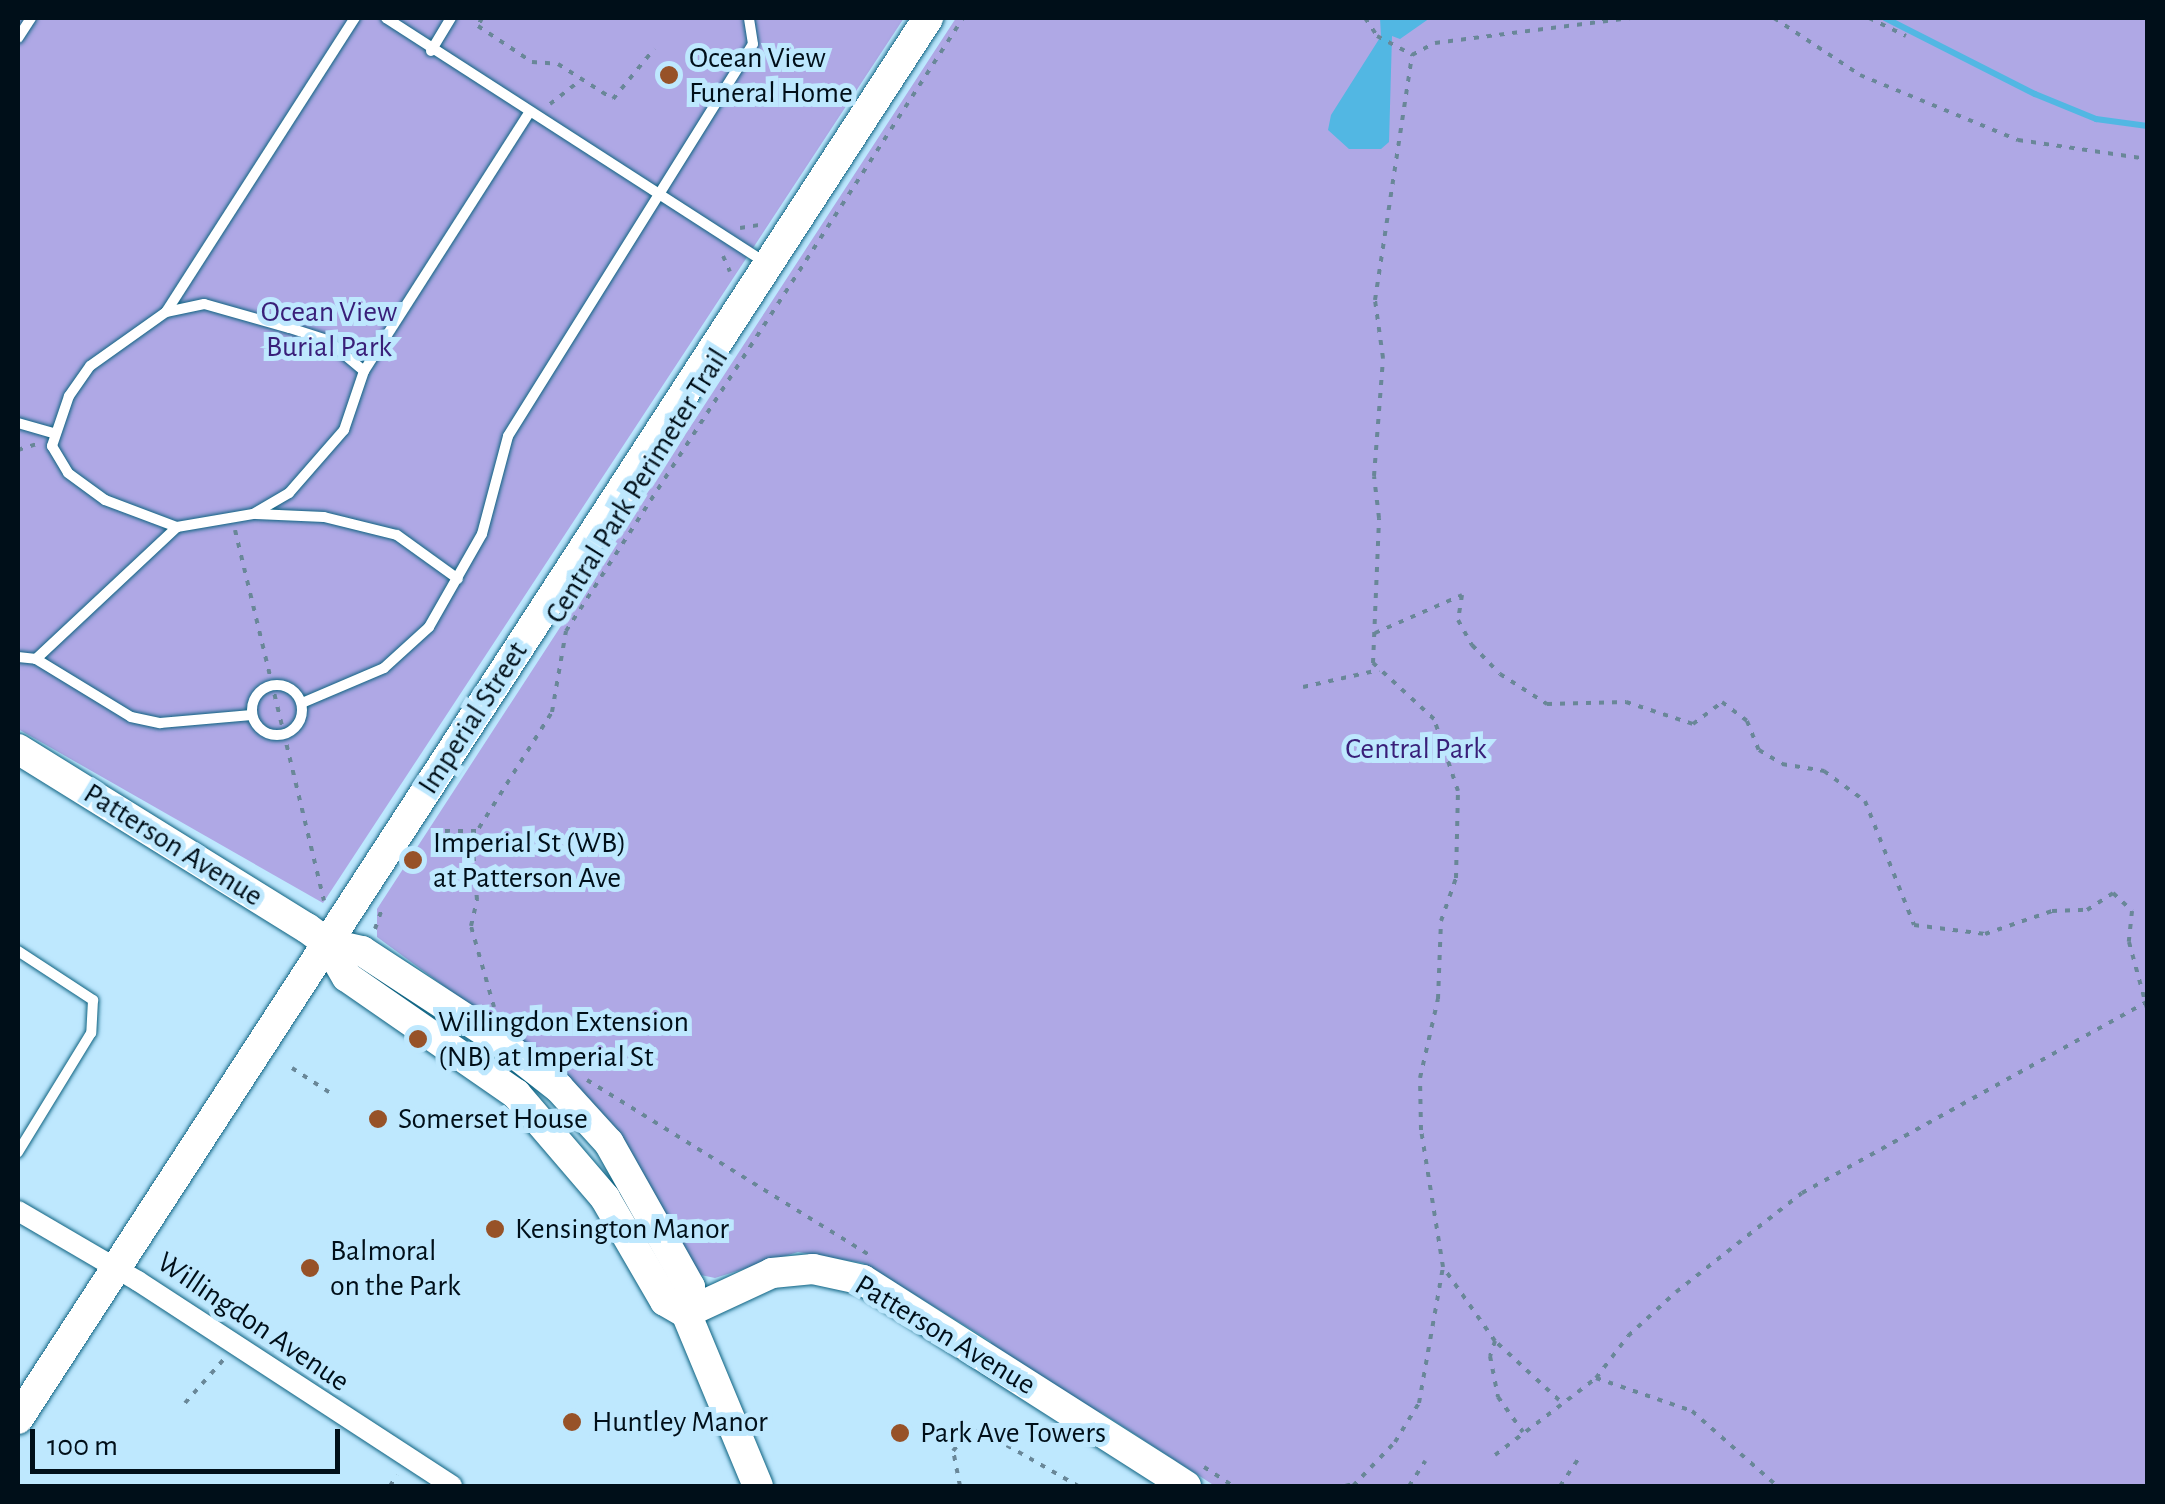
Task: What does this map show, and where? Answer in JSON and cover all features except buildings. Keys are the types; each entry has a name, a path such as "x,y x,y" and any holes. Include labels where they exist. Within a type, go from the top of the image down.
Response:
{"main road":[{"name":"Imperial Street","path":"18,1419 928,18"},
{"name":"Patterson Avenue","path":"18,749 327,943"},
{"path":"327,943 348,977 450,1042 526,1104 605,1198 665,1300 686,1313 758,1486"},
{"name":"Patterson Avenue","path":"686,1313 772,1273 813,1269 864,1280 1186,1486"}],"street":[{"name":"Willingdon Avenue","path":"18,1211 115,1268 452,1486"}],"lane":[{"path":"18,38 31,18"},
{"path":"52,432 90,366 166,312 355,18"},
{"path":"386,18 768,265"},
{"path":"431,50 452,18"},
{"path":"302,703 384,668 429,627 482,534 508,436 754,44 749,18"},
{"path":"253,514 289,493 322,461 344,430 364,371 534,113"},
{"path":"166,312 204,304 290,328 327,340 364,371"},
{"path":"18,422 52,432"},
{"path":"52,432 68,474 105,500 176,527 253,514 324,517 397,535 458,580"},
{"path":"36,659 176,527"},
{"path":"18,657 36,659 131,717 160,723 252,715"},
{"path":"270,686 286,686 302,703 301,720 282,735 266,733 252,715 258,694 270,686"},
{"path":"18,951 93,1000 91,1034 18,1152"}],"path":[{"path":"482,18 478,26 532,62 558,64 613,99 654,49"},
{"name":"Central Park Perimeter Trail","path":"495,1011 471,926 477,900 469,856 477,831 552,712 566,632 963,18"},
{"path":"1365,18 1377,36 1412,55"},
{"path":"1412,55 1435,44 1630,18"},
{"path":"1774,18 1860,75 2018,140 2148,160"},
{"path":"1869,18 1906,36"},
{"path":"1346,1486 1354,1485 1395,1442 1418,1402 1443,1267 1420,1130 1420,1078 1438,999 1441,922 1456,878 1458,791 1434,720 1379,670 1375,633 1379,518 1374,476 1383,358 1375,300 1412,55"},
{"path":"534,113 582,78"},
{"path":"232,517 324,900"},
{"path":"1375,633 1462,594 1458,620 1472,645 1500,674 1547,704 1626,702 1694,724 1722,702 1747,721 1760,750 1782,764 1824,771 1865,801 1914,925 1985,934 2052,911 2087,910 2112,893 2132,911 2129,942 2148,1012"},
{"path":"1302,687 1379,670"},
{"path":"423,845 432,830 477,831"},
{"path":"373,931 393,890"},
{"path":"1494,1454 1558,1400 1596,1378 1628,1336 1676,1292 1802,1193 2145,1002"},
{"path":"292,1068 335,1096"},
{"path":"1443,1267 1495,1341 1558,1400"},
{"path":"1495,1341 1490,1356 1498,1397 1523,1433"},
{"path":"185,1404 224,1359"},
{"path":"1596,1378 1692,1411 1778,1486"},
{"path":"1008,1447 1031,1414"},
{"path":"960,1486 953,1451 966,1428 976,1426 1078,1486"},
{"path":"1560,1486 1580,1455"},
{"path":"1409,1486 1425,1461"},
{"path":"390,1486 400,1472"}],"green space":[{"name":"Ocean View Burial Park","path":"18,18 904,18 323,903 18,729"},
{"name":"Central Park","path":"956,18 2147,18 2147,1486 1215,1486 1102,1413 1089,1412 995,1351 990,1341 863,1263 798,1252 715,1278 696,1274 635,1160 564,1074 377,937 377,909"}],"water":[{"path":"1380,18 1430,18 1400,39 1392,36 1389,142 1381,149 1349,149 1328,130 1331,115 1381,36"}],"waterway":[{"path":"1885,18 2035,94 2096,119 2148,126"}],"place":[{"name":"Ocean View Funeral Home","path":"669,75"},
{"name":"Imperial St (WB) at Patterson Ave","path":"413,860"},
{"name":"Willingdon Extension (NB) at Imperial St","path":"418,1039"},
{"name":"Somerset House","path":"378,1119"},
{"name":"Kensington Manor","path":"495,1229"},
{"name":"Balmoral on the Park","path":"310,1268"},
{"name":"Huntley Manor","path":"572,1422"},
{"name":"Park Ave Towers","path":"900,1433"}]}
